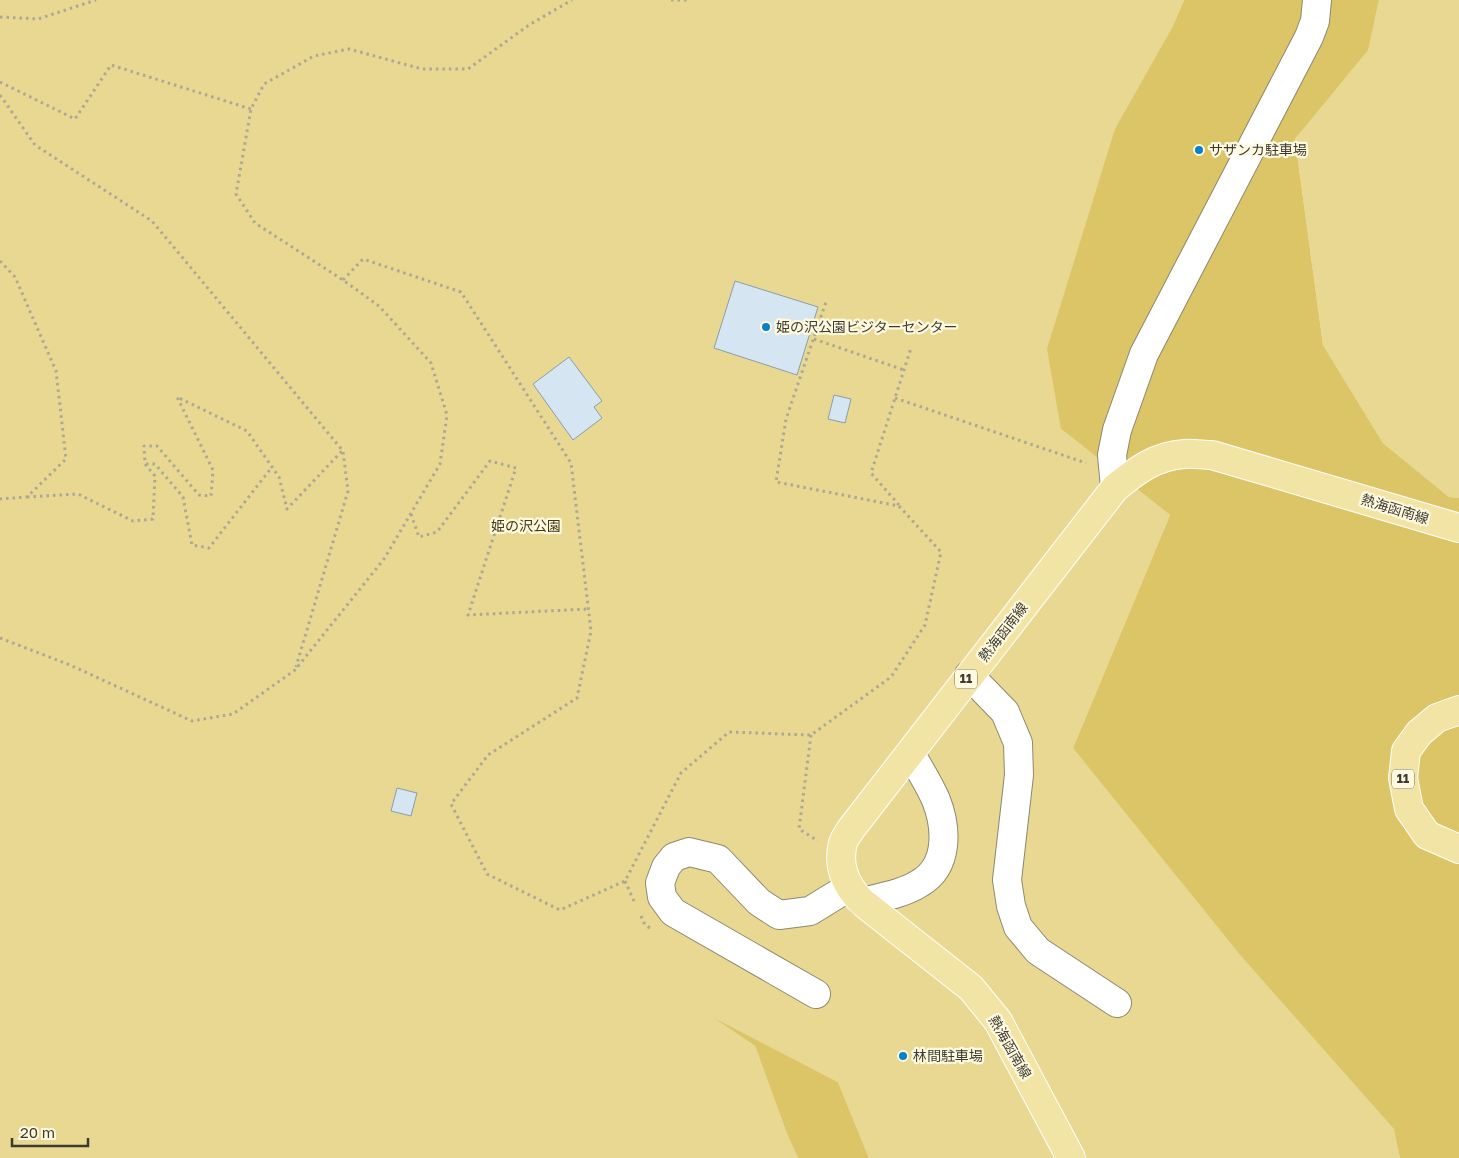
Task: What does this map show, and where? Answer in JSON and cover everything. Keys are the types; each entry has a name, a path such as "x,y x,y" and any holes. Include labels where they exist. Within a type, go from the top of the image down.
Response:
{"main road":[{"name":"熱海函南線","path":"1071,1158 998,1022 971,988 855,894 842,871 843,843 850,829 1114,488 1134,472 1156,459 1184,454 1212,455 1459,528"},
{"name":"11","path":"1459,710 1437,718 1419,733 1406,751 1403,778 1409,809 1427,835 1459,849"}],"street":[{"path":"1114,488 1112,455 1117,430 1144,354 1308,37 1315,20 1317,0"},
{"path":"969,675 1005,712 1018,743 1019,775 1007,880 1011,906 1018,927 1038,951 1117,1003"},
{"path":"816,994 673,912 662,897 660,883 666,867 674,857 689,852 718,859 759,902 779,915 810,911 855,894 910,888 921,883 932,875 940,862 944,846 944,830 936,799 910,752"}],"path":[{"path":"0,17 38,20 96,0"},
{"path":"0,638 70,665 192,721 233,714 295,670 384,559 411,514 440,464 447,415 431,363 379,306 343,280 254,224 236,194 251,109 264,84 314,56 348,49 422,69 468,69 529,25 572,0"},
{"path":"670,0 688,0"},
{"path":"0,82 75,119 111,65 251,109"},
{"path":"0,95 35,145 152,221 343,451 348,491 295,670"},
{"path":"343,280 363,259 461,292 571,463 591,631 577,698 488,754 450,804 487,874 560,910 625,881 681,773 729,732 810,735 891,677 925,626 941,552 871,472 911,348"},
{"path":"0,261 15,277 56,371 66,459 27,497"},
{"path":"828,299 786,419 776,482 899,506"},
{"path":"814,339 904,370"},
{"path":"0,499 78,494 133,521 153,519 155,476 145,464 144,446 157,446 199,495 211,496 213,470 177,397 246,431 279,477 287,509 343,451"},
{"path":"895,398 1085,462"},
{"path":"411,514 419,537 437,532 490,462 516,468 468,615 588,609"},
{"path":"145,464 155,464 183,497 192,545 209,548 272,467"},
{"path":"810,735 799,829 841,857"}],"green space":[{"name":"姫の沢公園","path":"0,0 1184,0 1172,28 1061,429 1170,515 1073,748 1395,1130 1400,1158 869,1158 838,1082 719,1021 755,1046 787,1134 798,1158 0,1158"},
{"path":"1379,0 1459,0 1459,498 1449,497 1383,443 1323,345 1295,139 1369,43"}],"shaded area":[{"path":"1184,0 1379,0 1368,50 1295,139 1323,345 1383,443 1449,497 1459,498 1459,1158 1400,1158 1394,1129 1242,957 1073,748 1170,515 1061,429 1047,349 1115,129 1172,28"},
{"path":"714,1018 838,1082 869,1158 798,1158 787,1134 755,1046"}],"building":[{"name":"姫の沢公園ビジターセンター","path":"735,281 818,307 797,375 714,348"},
{"path":"569,357 602,401 594,407 602,418 573,440 533,384"},
{"path":"834,395 851,399 845,423 828,419"},
{"path":"397,788 417,793 411,816 391,811"}],"place":[{"name":"サザンカ駐車場","path":"1199,150"},
{"name":"姫の沢公園ビジターセンター","path":"766,327"},
{"name":"林間駐車場","path":"903,1056"}]}
